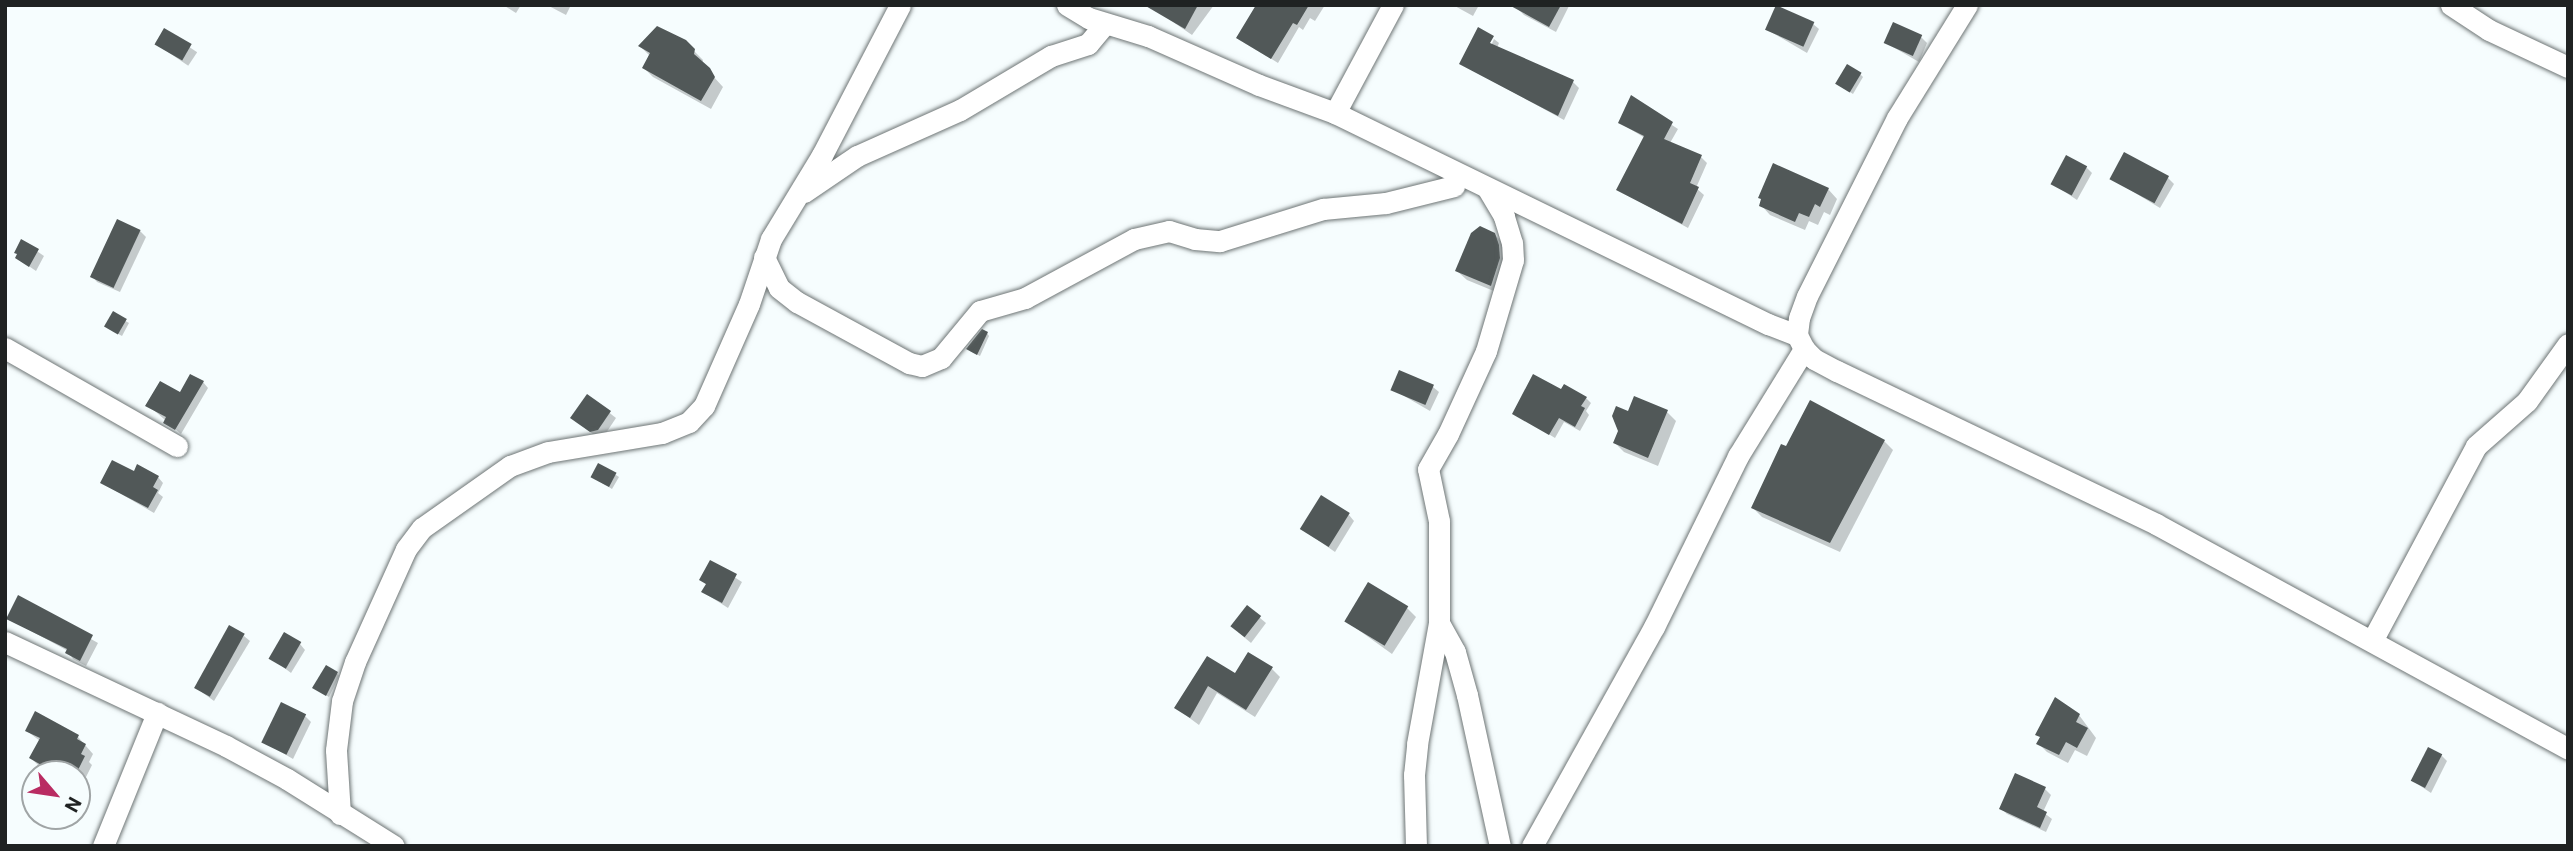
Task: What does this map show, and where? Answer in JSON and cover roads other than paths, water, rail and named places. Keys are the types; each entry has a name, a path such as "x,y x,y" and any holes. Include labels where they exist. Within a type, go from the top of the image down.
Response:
{"street":[{"path":"340,814 336,750 342,701 355,662 405,550 422,528 510,466 548,452 662,433 689,422 704,406 749,304 764,257 822,155 900,5"},
{"path":"1067,5 1105,24 1148,36 1259,85 1335,113 1768,324 1801,342 1814,359 2156,524 2242,574 2372,641 2568,749"},
{"path":"1335,113 1393,5"},
{"path":"1532,846 1654,627 1738,456 1801,342 1799,318 1807,296 1897,118 1967,5"},
{"path":"2451,5 2489,30 2568,67"},
{"path":"796,197 857,156 960,110 1051,55 1088,44 1105,24"},
{"path":"764,257 779,288 797,302 909,363 922,366 941,358 980,311 1025,298 1134,239 1168,231 1195,239 1220,240 1323,209 1385,203 1454,186"},
{"path":"1416,846 1414,775 1417,744 1439,623 1439,521 1428,469 1448,434 1486,351 1513,260 1512,243 1504,216 1487,188"},
{"path":"2372,641 2476,446 2527,401 2568,344"},
{"path":"5,348 177,446"},
{"path":"1439,623 1455,652 1464,684 1500,846"},
{"path":"5,642 157,713 287,779 394,846"},
{"path":"103,846 157,713"}]}
